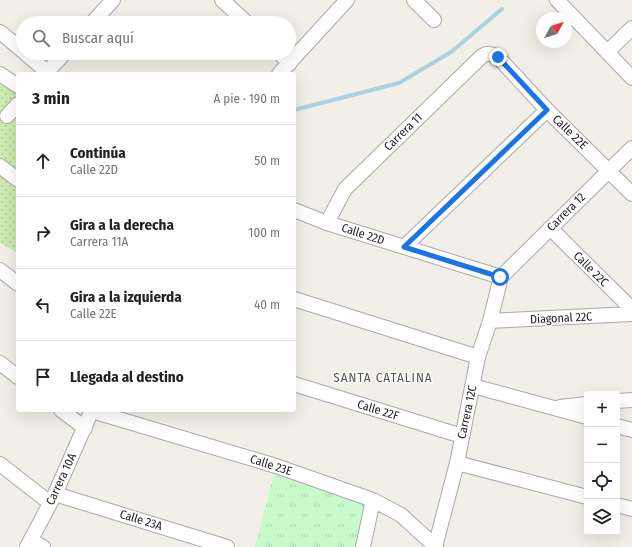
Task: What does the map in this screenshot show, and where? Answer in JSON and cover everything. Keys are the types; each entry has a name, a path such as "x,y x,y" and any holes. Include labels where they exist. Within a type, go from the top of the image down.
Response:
{"street":[{"path":"98,16 113,0"},
{"path":"222,0 239,16"},
{"path":"296,48 347,0"},
{"path":"414,0 434,20"},
{"path":"557,0 632,78"},
{"path":"607,52 632,28"},
{"path":"0,32 16,45"},
{"name":"Calle 22E","path":"492,54 498,57 547,110 632,194"},
{"name":"Carrera 11","path":"327,223 345,189 482,56 492,54"},
{"path":"32,60 45,72"},
{"path":"47,72 58,60"},
{"path":"280,72 284,60"},
{"path":"0,74 16,85"},
{"path":"7,116 16,106"},
{"path":"404,247 547,110"},
{"name":"Carrera 12","path":"500,277 632,148"},
{"path":"0,166 16,178"},
{"name":"Calle 22D","path":"296,211 327,223 500,277"},
{"name":"Calle 22C","path":"550,228 632,310"},
{"path":"0,270 16,282"},
{"name":"Carrera 12C","path":"435,547 457,463 478,357 490,321 500,277"},
{"path":"296,300 478,357"},
{"name":"Diagonal 22C","path":"490,321 632,314"},
{"path":"0,363 16,375"},
{"name":"Calle 22F","path":"296,385 462,436"},
{"path":"473,386 584,416"},
{"path":"620,401 632,400"},
{"path":"552,408 584,404"},
{"path":"64,412 85,428"},
{"name":"Carrera 10A","path":"34,545 91,412"},
{"name":"Calle 23E","path":"99,412 276,466 373,500 401,515 435,547"},
{"path":"620,427 632,430"},
{"path":"457,463 584,496"},
{"path":"0,464 53,498"},
{"name":"Calle 23A","path":"53,498 227,547"},
{"path":"363,547 373,500"},
{"path":"620,506 632,509"}],"green space":[{"path":"0,67 16,77 16,252 0,243"},
{"path":"276,466 373,500 363,547 255,547"}],"waterway":[{"path":"296,109 399,83 451,52 502,9"}],"district":[{"name":"SANTA CATALINA","path":"383,377"}],"route":[{"path":"498,57 547,110 404,247 500,277"}]}
